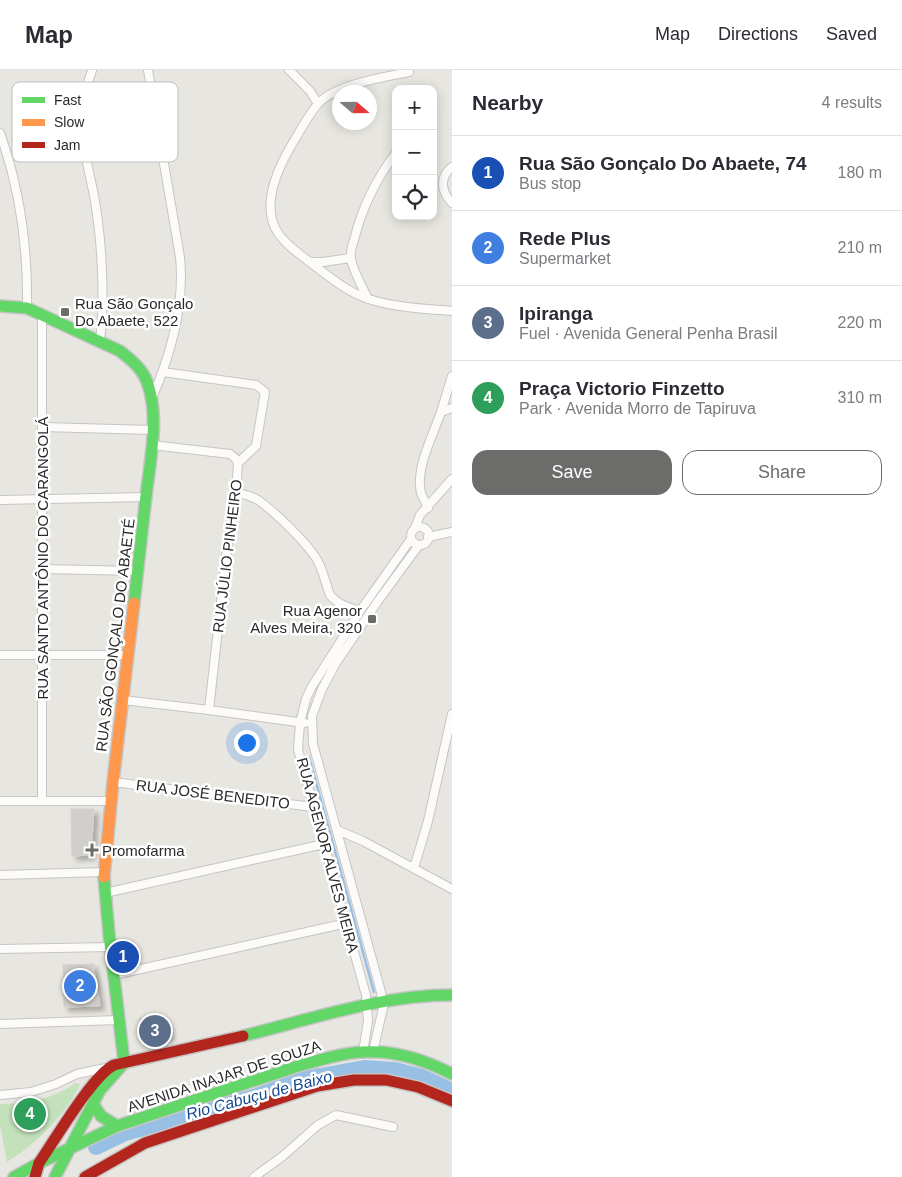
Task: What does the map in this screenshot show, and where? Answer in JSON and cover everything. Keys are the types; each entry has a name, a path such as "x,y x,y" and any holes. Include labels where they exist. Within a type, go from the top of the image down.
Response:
{"street":[{"path":"88,82 92,70"},
{"path":"289,70 310,91 318,104"},
{"path":"409,72 370,80 344,88 328,96 318,104 298,134 280,168 275,181 271,207 273,219 277,231 286,242 337,284 352,293 393,305 452,311"},
{"path":"0,133 10,161 20,209 26,308"},
{"path":"368,299 350,258 357,228 373,189 382,171 392,158"},
{"path":"87,162 95,202 98,232 102,289 100,342"},
{"path":"152,398 163,372 178,319 183,278 164,162"},
{"path":"452,167 447,171 442,184 444,192 452,203"},
{"path":"310,262 350,258"},
{"name":"RUA SÃO GONÇALO DO ABAETÉ","path":"0,306 26,308 120,351 135,362 150,385 152,398 152,445 104,872 124,1062"},
{"name":"RUA SANTO ANTÔNIO DO CARANGOLÁ","path":"42,315 42,800"},
{"path":"163,372 256,385 265,392 256,446 238,463"},
{"path":"426,510 421,494 420,475 452,376"},
{"path":"441,412 452,408"},
{"path":"42,427 152,430"},
{"name":"RUA JÚLIO PINHEIRO","path":"152,445 230,454 236,458 238,463 236,493 226,556 209,710"},
{"path":"419,528 418,518 452,479"},
{"path":"236,493 259,501 282,521 315,557 334,600 360,611"},
{"path":"0,500 146,496"},
{"path":"419,528 427,531 428,537 426,542 419,545 413,542 411,538 411,533 419,528"},
{"path":"428,537 452,532"},
{"name":"RUA AGENOR ALVES MEIRA","path":"368,1052 366,995 298,749 300,723 311,688 360,611 411,538"},
{"name":"RUA AGENOR ALVES MEIRA","path":"368,1052 383,1008 383,1001 313,744 312,716 318,696 336,663 419,545"},
{"path":"42,569 138,571"},
{"path":"0,655 128,655"},
{"path":"123,700 312,724"},
{"path":"414,868 428,822 452,714"},
{"path":"298,749 313,744"},
{"name":"RUA JOSÉ BENEDITO","path":"113,782 313,807"},
{"path":"0,801 111,801"},
{"path":"337,830 364,840 452,889"},
{"path":"105,893 324,844"},
{"path":"0,875 104,872"},
{"path":"114,975 347,923"},
{"path":"0,949 111,947"},
{"path":"0,1095 31,1092 56,1084 77,1074 383,1001 452,995"},
{"path":"0,1024 119,1020"},
{"name":"AVENIDA INAJAR DE SOUZA","path":"14,1177 117,1126 329,1057 368,1052 408,1057 438,1066 452,1074"},
{"path":"55,1177 106,1082 124,1062"},
{"path":"35,1177 39,1163 90,1088 108,1068"},
{"path":"85,1177 144,1142 317,1086 338,1081 393,1080 432,1092 452,1101"},
{"path":"93,1104 104,1119 117,1126"},
{"path":"254,1177 283,1156 318,1125 336,1115 393,1127"}],"green space":[{"path":"76,1083 80,1084 66,1108 53,1124 30,1146 7,1162 0,1125 0,1104 40,1100"}],"building":[{"path":"71,809 94,809 91,855 72,856"},
{"path":"93,964 100,1006 64,1007 63,965"},
{"path":"154,1015 156,1025 166,1023 169,1036 144,1042 139,1019"}],"waterway":[{"path":"309,757 374,992"},
{"name":"Rio Cabuçu de Baixo","path":"96,1147 125,1133 254,1097 304,1079 364,1068 395,1070 422,1077 452,1091"}],"traffic: fast":[{"path":"0,306 27,308 120,351 136,365 145,377 153,409 153,439 134,603"},
{"path":"104,877 124,1062"},
{"path":"243,1036 373,1003 425,996 452,995"},
{"path":"14,1177 117,1126 301,1065 331,1057 362,1052 397,1054 420,1060 452,1074"},
{"path":"55,1177 100,1090 123,1064"},
{"path":"93,1104 101,1116 117,1126"}],"traffic: slow":[{"path":"104,877 134,603"}],"traffic: jam":[{"path":"35,1177 39,1163 74,1110 105,1071 114,1065 243,1036"},
{"path":"85,1177 145,1143 317,1086 354,1080 386,1080 418,1087 452,1101"}],"place":[{"name":"Rua São Gonçalo Do Abaete, 522","path":"65,312"},
{"name":"Rua Agenor Alves Meira, 320","path":"372,619"},
{"name":"Promofarma","path":"92,850"},
{"name":"Rua São Gonçalo Do Abaete, 74","path":"123,957"},
{"name":"Rede Plus","path":"80,986"},
{"name":"Ipiranga","path":"155,1031"},
{"name":"Praça Victorio Finzetto","path":"30,1114"}]}
